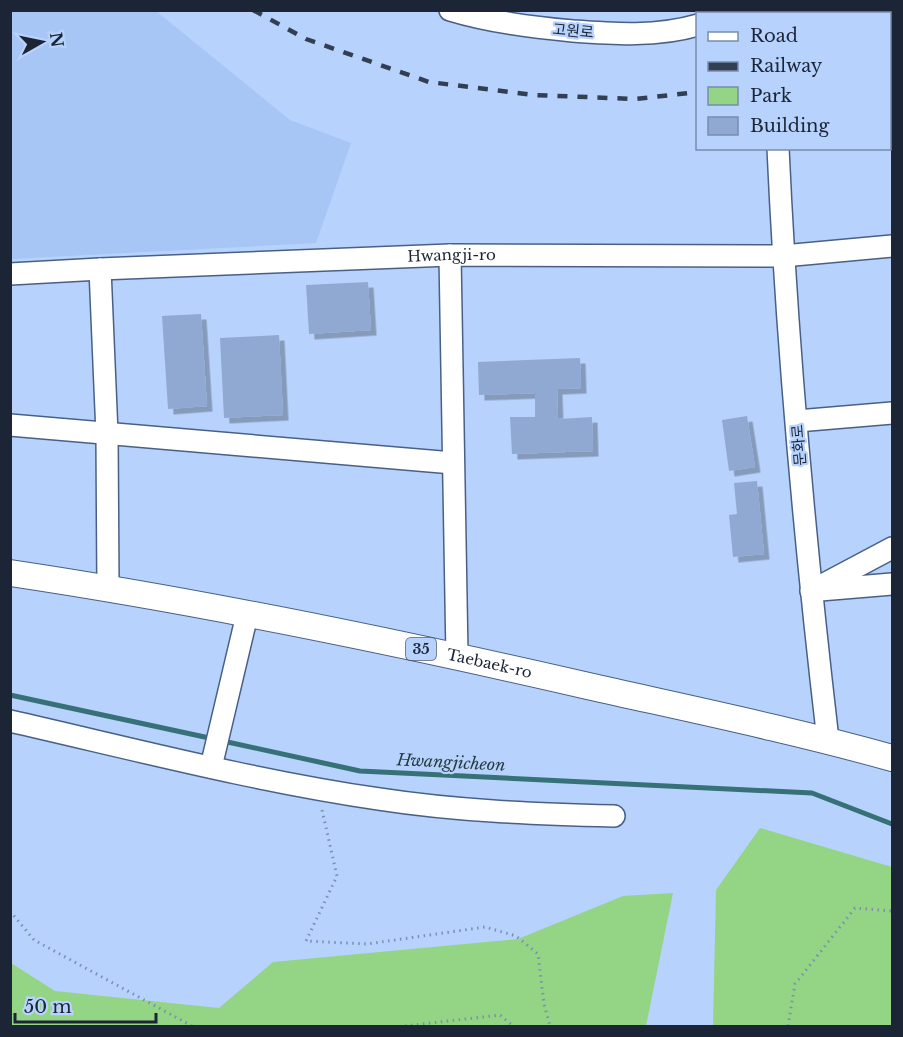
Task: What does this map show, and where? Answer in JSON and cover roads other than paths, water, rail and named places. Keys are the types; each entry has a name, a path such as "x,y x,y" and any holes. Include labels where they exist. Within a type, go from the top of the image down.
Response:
{"main road":[{"name":"Taebaek-ro","path":"10,573 108,588 457,656 828,740 892,758"}],"street":[{"name":"고원로","path":"450,10 481,20 624,35 679,30 696,26"},
{"name":"문화로","path":"778,150 783,256 811,591 828,740"},
{"name":"Hwangji-ro","path":"10,274 450,255 783,256 892,246"},
{"path":"450,255 457,656"},
{"path":"100,269 107,434 108,588"},
{"path":"797,421 892,413"},
{"path":"10,425 453,463"},
{"path":"811,591 892,548"},
{"path":"811,591 892,584"},
{"path":"211,767 247,615"},
{"path":"10,721 211,767 378,800 484,812 614,816"}],"waterway":[{"name":"Hwangjicheon","path":"10,695 214,739"},
{"name":"Hwangjicheon","path":"223,741 360,771 812,793 892,824"}],"railway":[{"path":"253,10 306,39 429,82 534,95 636,99 696,92"}]}
